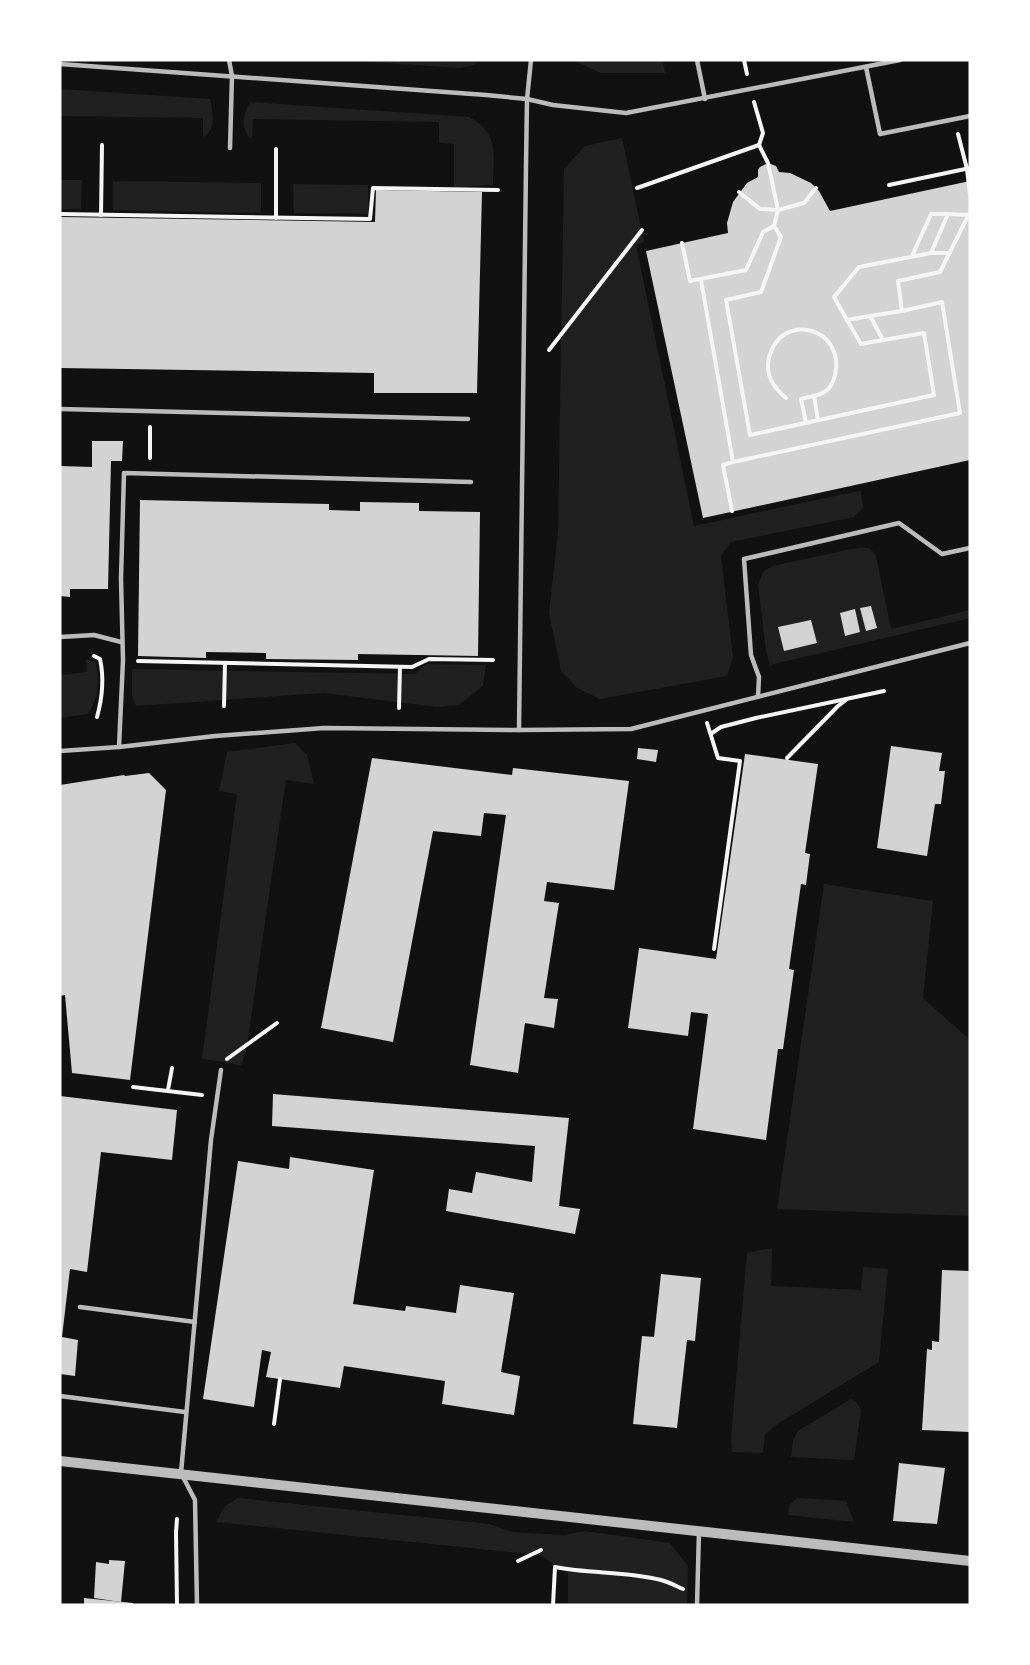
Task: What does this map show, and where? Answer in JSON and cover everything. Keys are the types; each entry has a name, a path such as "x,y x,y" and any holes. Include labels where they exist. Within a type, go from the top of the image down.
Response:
{"street":[{"path":"60,1461 970,1561"}],"lane":[{"path":"229,60 232,76 230,148"},
{"path":"519,730 527,99 531,60"},
{"path":"697,60 705,99"},
{"path":"60,64 527,99 553,105 626,113 900,60"},
{"path":"866,67 880,134 970,116"},
{"path":"60,409 468,419"},
{"path":"118,747 123,660 121,642 123,473 471,482"},
{"path":"758,697 759,677 752,655 744,559 899,523 942,554 970,548"},
{"path":"60,638 94,635 121,642"},
{"path":"60,751 324,728 631,729 970,643"},
{"path":"196,1605 195,1500 181,1473 211,1140 221,1070"},
{"path":"80,1307 195,1322"},
{"path":"60,1396 185,1412"},
{"path":"698,1605 699,1531"}],"path":[{"path":"954,119 968,169 970,195"},
{"path":"101,215 102,145"},
{"path":"637,188 759,146 768,164 778,210 774,226 781,237 761,292 726,300 750,435 934,395 924,333 861,344 834,297 859,267 911,257 950,253"},
{"path":"276,149 276,218"},
{"path":"889,185 968,169"},
{"path":"60,214 370,219 373,188 498,190"},
{"path":"739,192 760,209 778,210 804,203 816,188"},
{"path":"902,310 898,281 940,272 970,214 931,214 911,257"},
{"path":"931,254 948,214"},
{"path":"682,243 690,281 701,280 746,270 763,232 774,226"},
{"path":"549,350 642,230"},
{"path":"701,280 733,462"},
{"path":"732,511 723,465 960,413 942,302 847,320"},
{"path":"870,316 883,340"},
{"path":"786,398 772,384 768,364 771,350 779,337 794,331 810,329 826,339 835,352 837,365 833,383 825,393 801,399 806,423"},
{"path":"814,396 818,420"},
{"path":"150,411 150,474"},
{"path":"94,656 99,659 102,668 101,705 97,717"},
{"path":"137,661 412,667 429,659 493,660"},
{"path":"224,706 225,663"},
{"path":"399,708 400,667"},
{"path":"711,733 722,727 756,718 884,691"},
{"path":"787,758 838,706 849,698"},
{"path":"703,711 718,758 740,760 714,949"},
{"path":"221,1070 229,1057 277,1023"},
{"path":"168,1090 172,1068"},
{"path":"133,1087 218,1097"},
{"path":"274,1424 280,1379"},
{"path":"177,1519 177,1605"},
{"path":"519,1561 541,1550"},
{"path":"553,1605 555,1566 578,1572 601,1572 662,1580 698,1595"}],"shaded area":[{"path":"342,60 480,60 474,65 460,68"},
{"path":"572,60 662,60 665,73 601,73"},
{"path":"60,89 210,99 212,125 203,137 203,118 60,116"},
{"path":"250,102 469,117 486,130 493,146 493,185 454,187 454,144 439,143 439,122 253,119 252,139 247,134 244,125 244,116"},
{"path":"622,138 644,242 636,245 694,526 861,491 863,508 854,517 731,542 721,556 733,657 727,676 600,699 577,688 561,671 549,613 558,531 564,169 585,146"},
{"path":"60,180 82,180 81,209 60,209"},
{"path":"113,181 261,183 261,213 113,210"},
{"path":"293,184 368,185 368,214 294,213"},
{"path":"861,547 871,549 876,556 891,629 970,610 970,618 770,665 766,651 758,585 763,572 772,566"},
{"path":"86,659 95,662 97,669 98,682 94,702 88,714 60,718 60,675 87,672"},
{"path":"426,664 486,665 483,686 459,705 437,707 324,693 136,706 132,695 132,669 415,674"},
{"path":"295,743 307,755 314,784 286,780 246,1052 241,1065 202,1059 237,794 219,791 227,752"},
{"path":"824,884 933,901 923,998 970,1040 970,1216 777,1209"},
{"path":"772,1248 771,1286 861,1290 863,1267 888,1269 879,1362 779,1423 765,1434 763,1453 732,1452 731,1438 747,1253"},
{"path":"851,1399 861,1410 854,1460 791,1457 793,1441 798,1431"},
{"path":"238,1498 489,1524 512,1532 564,1535 585,1531 670,1543 688,1566 687,1605 568,1605 568,1574 540,1555 216,1522 225,1506"},
{"path":"798,1498 846,1501 854,1522 788,1515 789,1505"}],"building":[{"path":"768,163 776,166 779,172 790,173 811,183 819,191 830,211 970,181 970,460 703,518 646,251 728,233 727,223 733,202 747,183 758,177 760,167"},
{"path":"376,190 482,192 477,393 374,393 374,373 60,368 60,217 375,222"},
{"path":"92,441 123,441 122,461 111,461 108,589 70,589 70,597 60,596 60,466 92,467"},
{"path":"140,500 329,504 329,510 360,511 360,502 419,503 419,511 480,512 478,656 358,654 358,660 266,659 266,653 206,652 206,658 138,656"},
{"path":"871,606 877,628 866,631 860,608"},
{"path":"855,609 860,632 845,636 840,613"},
{"path":"811,620 817,643 784,651 778,627"},
{"path":"891,746 942,753 939,771 945,771 941,804 935,804 927,856 877,848"},
{"path":"638,748 658,750 656,762 637,759"},
{"path":"745,754 818,764 805,853 810,854 806,885 801,884 789,969 794,970 783,1049 778,1049 766,1140 693,1129 708,1014 691,1012 688,1036 628,1028 639,948 716,959"},
{"path":"372,758 512,775 513,768 629,781 614,890 547,882 544,901 559,903 544,998 558,999 554,1028 525,1023 518,1073 470,1065 506,815 484,813 481,836 433,831 393,1042 321,1028"},
{"path":"149,773 166,790 130,1080 72,1073 65,995 60,996 60,785"},
{"path":"273,1094 569,1118 559,1206 580,1209 575,1234 446,1211 449,1189 472,1193 476,1172 532,1182 535,1146 272,1126"},
{"path":"60,1096 177,1110 172,1160 101,1152 87,1272 70,1269 62,1337 78,1340 75,1376 60,1374"},
{"path":"290,1157 374,1170 353,1304 405,1311 406,1306 456,1313 460,1285 514,1293 501,1372 520,1376 514,1415 442,1404 445,1381 344,1366 340,1388 266,1377 271,1352 262,1350 254,1407 203,1399 238,1161 289,1169"},
{"path":"942,1270 970,1271 970,1432 922,1430 927,1349 932,1350 932,1341 939,1342"},
{"path":"661,1274 701,1278 695,1341 687,1340 677,1428 633,1424 642,1336 654,1337"},
{"path":"899,1463 945,1468 937,1524 893,1521"},
{"path":"109,1560 125,1561 121,1602 94,1598 96,1562 109,1564"},
{"path":"84,1598 133,1603 133,1605 84,1605"}]}
